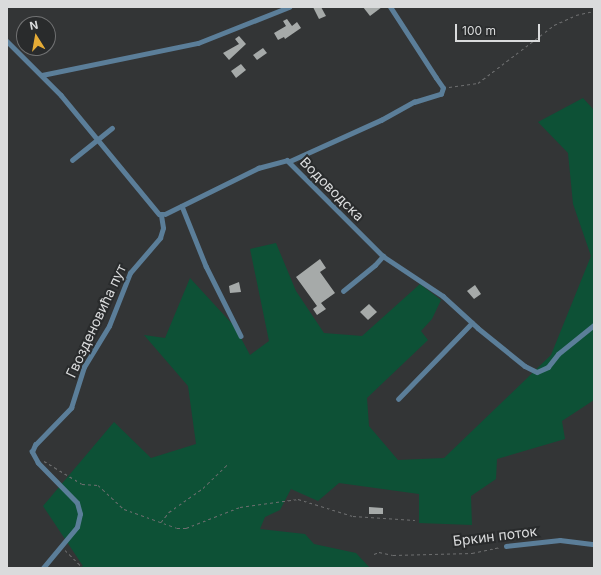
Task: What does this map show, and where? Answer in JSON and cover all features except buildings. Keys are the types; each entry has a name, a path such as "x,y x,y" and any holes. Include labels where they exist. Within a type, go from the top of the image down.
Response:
{"street":[{"path":"42,75 198,43 289,7"},
{"path":"290,161 374,124 414,102 441,94 442,88 390,7"},
{"path":"7,41 42,75 161,215"},
{"path":"72,160 112,128"},
{"name":"Водоводска","path":"161,215 258,168 290,161 382,256 443,296 472,323 525,366 537,372 548,367 558,354 594,325"},
{"path":"182,206 206,266 241,336"},
{"name":"Гвозденовића пут","path":"43,568 77,527 80,520 80,507 38,464 32,452 35,445 71,408 84,367 109,326 130,273 160,238 163,228 161,215"},
{"path":"343,291 375,265 382,256"},
{"path":"398,399 472,323"},
{"name":"Бркин поток","path":"506,546 560,540 594,544"}],"path":[{"path":"442,88 478,83 554,25 576,15 594,11"},
{"path":"42,460 82,484 98,485 124,509 161,523 186,528 240,507 298,500 353,516 415,520"},
{"path":"161,523 169,512 203,488 229,463"},
{"name":"Бркин поток","path":"374,554 379,552 393,555 472,553 506,546"},
{"path":"58,550 64,550 83,568"}],"green space":[{"path":"583,98 594,110 594,400 562,421 565,439 497,459 496,479 471,496 472,525 419,523 419,494 339,483 318,501 291,489 280,510 265,517 260,529 305,534 314,544 356,553 370,568 79,568 83,566 43,506 114,422 151,458 196,444 188,386 144,335 165,338 190,278 235,327 250,355 269,341 250,249 276,243 296,291 324,333 362,336 420,284 441,300 432,319 421,331 428,340 367,398 369,426 398,460 444,458 551,355 591,256 573,204 568,153 538,122"}]}
